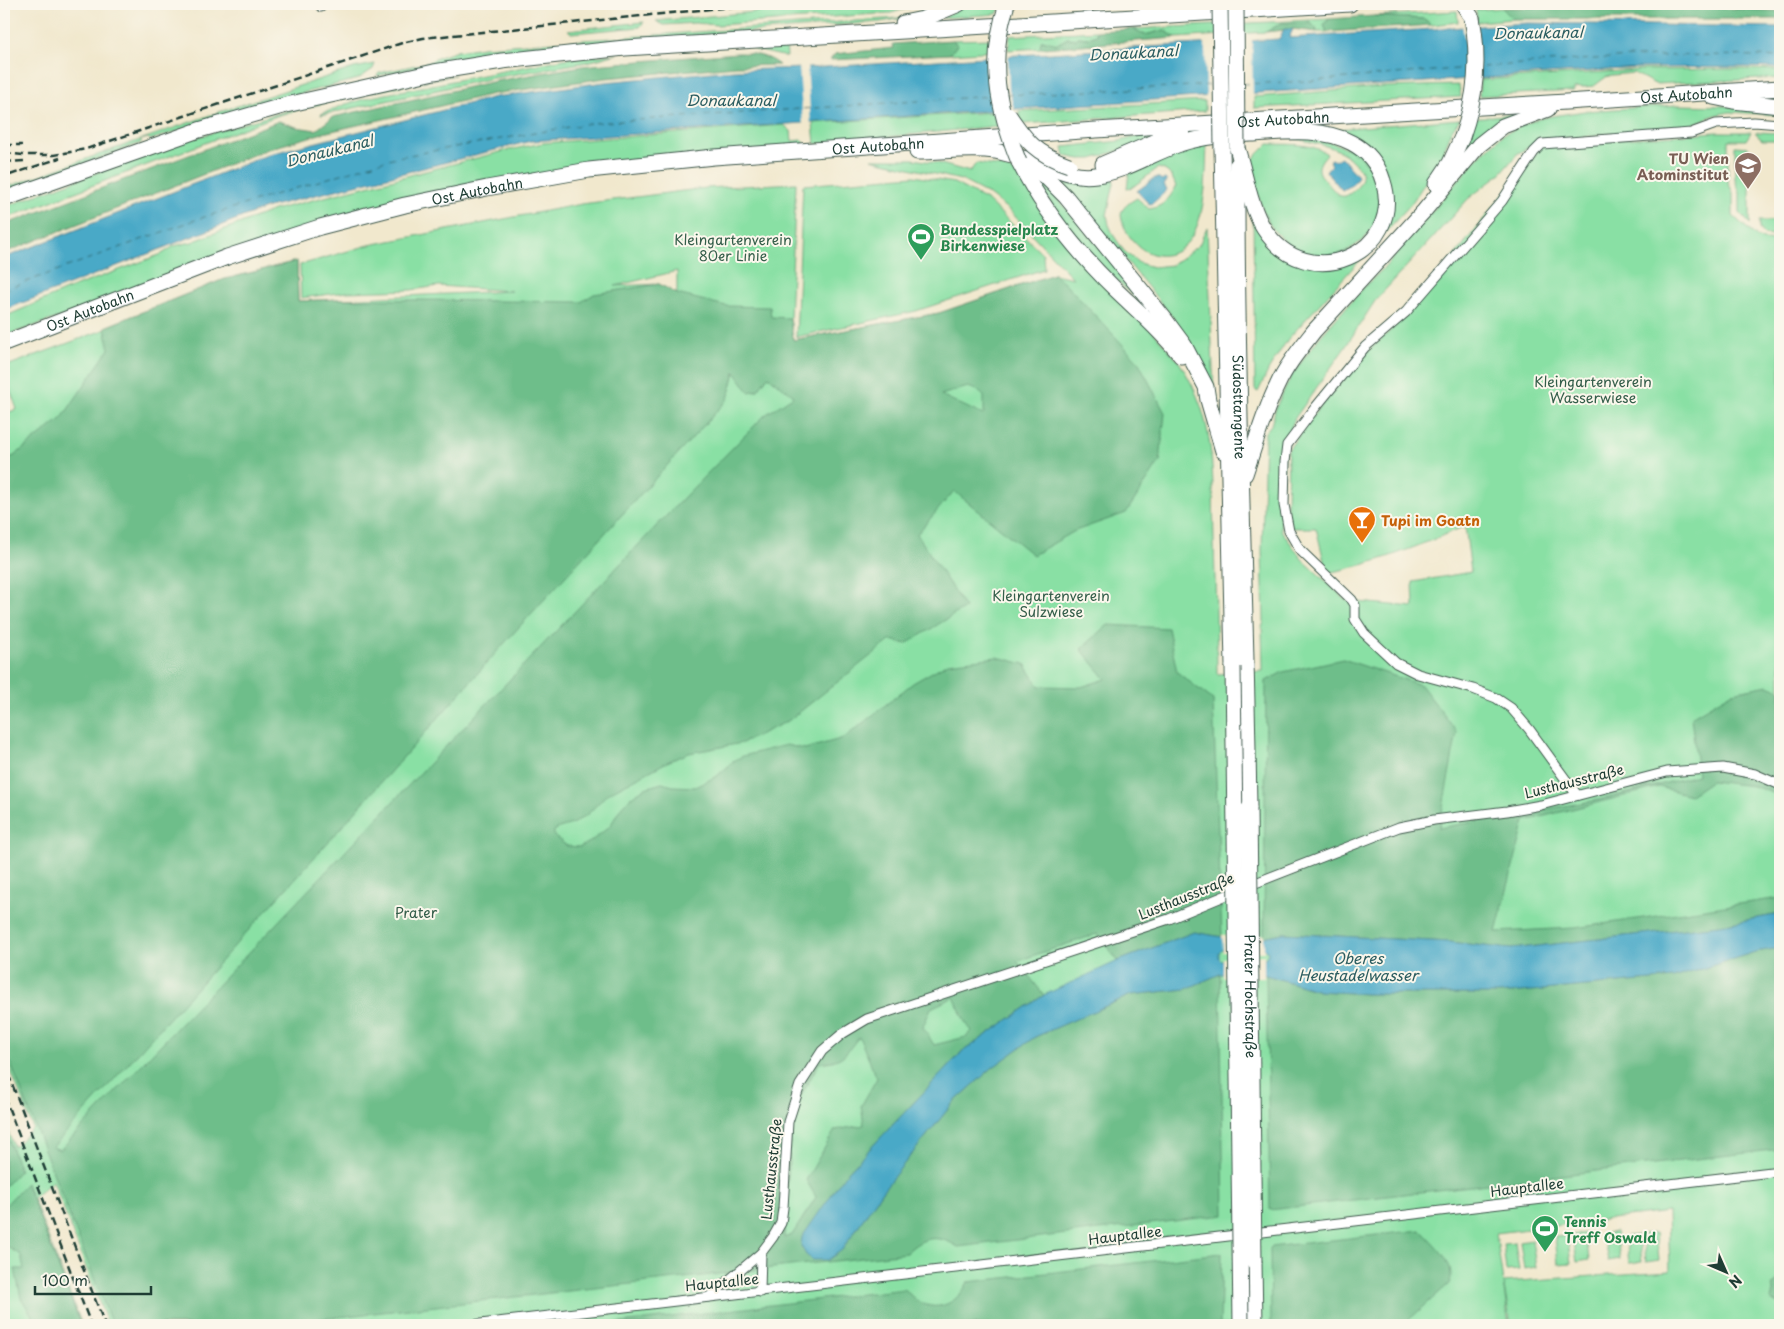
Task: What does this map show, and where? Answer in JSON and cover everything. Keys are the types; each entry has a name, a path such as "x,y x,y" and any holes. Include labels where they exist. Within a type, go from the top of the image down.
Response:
{"highway":[{"path":"861,33 867,28 923,19 959,4"},
{"path":"1007,4 1000,28 996,55 996,77 999,100 1012,146 1030,184 1054,222 1074,245 1174,348 1208,400"},
{"path":"861,33 1045,16 1221,4 1230,148 1259,219 1274,241 1293,256 1315,263 1338,262 1358,252 1370,241 1380,228 1385,214 1385,186 1379,171 1364,151 1350,142 1328,135 1296,131 1211,136 1180,144 1106,173 1089,176 1069,174 1018,157 984,150 906,152 893,145"},
{"path":"1230,148 1236,4"},
{"path":"5,198 199,130 286,105 434,72 570,53 861,33 1350,4"},
{"path":"1242,482 1254,424 1276,367 1308,324 1430,193 1450,163 1462,137 1472,105 1476,74 1476,46 1470,11 1463,4"},
{"name":"Ost Autobahn","path":"4,344 227,257 320,227 405,204 589,170 714,157 1106,129 1780,88"},
{"path":"1697,94 1733,101 1780,106"},
{"path":"999,100 1028,143 1044,154 1070,165 1084,166 1098,166 1159,140 1183,135 1447,116 1458,108"},
{"path":"1242,482 1277,386 1298,350 1424,211 1479,145 1503,126 1566,102"},
{"name":"Südosttangente","path":"1230,148 1229,471 1240,667"},
{"name":"Südosttangente","path":"1230,148 1242,482 1240,667"},
{"path":"1018,157 1056,186 1164,318 1191,357 1206,387 1208,400 1229,471"},
{"name":"Prater Hochstraße","path":"1240,667 1241,1325"},
{"name":"Prater Hochstraße","path":"1240,667 1255,1325"}],"street":[{"path":"1577,795 1529,729 1511,708 1496,698 1473,689 1418,674 1396,663 1364,632 1355,619 1355,605 1352,600 1297,545 1287,526 1284,487 1287,445 1365,347 1406,312 1502,201 1534,152 1542,144 1691,133 1716,124 1754,122 1780,124"},
{"name":"Lusthausstraße","path":"709,1297 761,1253 774,1237 781,1222 784,1208 788,1122 800,1085 822,1052 842,1034 866,1019 1169,919 1258,882 1399,828 1434,820 1542,805 1667,772 1723,768 1755,774 1780,784"},
{"name":"Hauptallee","path":"472,1325 1780,1172"},
{"path":"760,1292 761,1253"}],"green space":[{"path":"842,4 925,4 891,13 717,25 695,23 664,25 656,21"},
{"path":"938,4 946,4 911,17 880,22 563,46 455,60 376,76 379,73 426,63 457,51 483,47 898,18 912,15"},
{"path":"967,4 1002,4 997,14 942,18"},
{"path":"1663,5 1780,11 1780,19 1513,19 1502,8"},
{"path":"1502,8 1513,19 1477,22 1476,10"},
{"path":"1457,11 1458,22 1432,25 1424,19 1374,16"},
{"path":"1374,16 1424,19 1432,25 1327,32 1324,25 1329,19"},
{"path":"1329,19 1324,25 1327,32 1317,32 1316,28 1282,23 1266,32 1176,38 1164,30 1145,35 1134,29"},
{"path":"644,22 640,27 571,33 568,30"},
{"path":"1282,23 1311,23 1317,32 1293,29 1266,32"},
{"path":"1134,29 1145,35 1164,30 1176,38 1042,48 1040,45 1042,40 1057,44 1068,38 1088,38 1097,35 1097,31"},
{"path":"1097,31 1097,35 1089,38 1068,38 1057,44 1042,40 1040,45 1042,48 1008,50 1010,36"},
{"path":"992,39 995,51 950,54 957,45 953,40"},
{"path":"953,40 957,45 950,54 830,60 835,54 894,48 893,44"},
{"path":"786,43 787,57 755,50 752,46"},
{"path":"737,53 759,55 779,65 736,66 606,78 493,94 323,133 268,149 4,253 4,225 279,121 296,127 316,130 333,117 496,81 582,66"},
{"path":"617,54 587,62 493,78 321,115 346,104 371,97 569,58"},
{"path":"375,64 373,69 358,79 279,99 150,140 148,138 141,140 141,143 4,192 4,188 216,113 354,68"},
{"path":"1638,70 1780,70 1780,78 1655,84 1634,73 1612,75 1594,86 1574,88 1574,91 1479,96 1480,80"},
{"path":"455,75 339,99 279,115 4,219 4,207 177,143 341,95"},
{"path":"1459,85 1461,97 1254,108 1254,97 1383,87"},
{"path":"1205,101 1205,111 1023,124 1019,118 1019,111"},
{"name":"Prater","path":"1678,105 1725,106 1780,112 1780,115 1730,112 1715,115 1680,129 1598,134 1596,136 1542,140 1517,154 1501,173 1468,199 1375,301 1344,349 1295,418 1286,440 1280,501 1281,530 1302,559 1347,601 1414,607 1413,582 1471,572 1465,526 1380,559 1327,573 1316,528 1291,528 1287,511 1288,450 1318,409 1368,351 1407,315 1543,145 1716,132 1751,132 1746,140 1728,140 1728,182 1733,193 1733,216 1758,238 1780,241 1780,1325 1511,1325 1503,1282 1670,1271 1668,1212 1496,1233 1509,1325 108,1325 53,1181 33,1198 82,1325 4,1325 4,1121 14,1147 33,1128 4,1053 4,414 17,409 4,374 4,367 106,329 105,327 222,280 297,261 298,301 511,291 439,286 411,290 346,292 301,298 300,265 369,245 582,204 706,188 796,183 790,318 793,340 939,313 1054,274 1073,278 1009,210 988,194 961,180 871,159 913,159 938,163 970,172 976,163 1002,167 1019,173 1179,362 1192,384 1201,405 1207,427 1212,470 1217,674 1263,671 1262,550 1265,432 1271,425 1276,407 1292,375 1319,338 1363,288 1386,266 1477,158 1504,134 1535,120 1585,111","holes":["677,271 677,294 659,284 615,286"]},
{"path":"994,112 998,126 815,144 813,123"},
{"path":"1515,114 1442,183 1472,118"},
{"path":"1460,119 1452,130 1440,160 1411,204 1288,339 1269,369 1258,392 1255,390 1253,215 1303,265 1372,244 1386,178 1325,130"},
{"path":"784,125 791,131 792,141 804,141 803,145 425,194 4,336 4,317 71,288 162,254 174,246 192,242 274,210 504,151 543,143"},
{"path":"1181,131 1092,159 1065,156 1063,147 1120,141 1139,136 1141,133"},
{"path":"1755,132 1780,133 1780,140 1762,140"},
{"path":"1278,135 1308,137 1337,144 1355,153 1369,166 1377,183 1379,193 1376,221 1372,230 1348,250 1329,256 1309,255 1285,241 1268,222 1259,198 1253,159 1268,144 1306,146 1321,150 1327,154 1320,163 1320,174 1341,196 1352,192 1362,178 1360,169 1342,152"},
{"path":"1207,141 1203,203 1201,215 1192,236 1184,246 1175,252 1155,255 1146,251 1130,237 1124,226 1121,216 1122,211 1137,198 1149,209 1158,206 1168,199 1176,187 1170,174 1158,168 1130,189 1127,188 1129,173"},
{"path":"1735,146 1748,147 1750,153 1750,224 1740,213 1740,193 1735,180"},
{"name":"Bundesspielplatz Birkenwiese","path":"914,176 954,183 988,201 1043,254 1044,269 916,311 796,337 803,185"},
{"path":"1057,176 1084,183 1113,179 1114,183 1107,215 1109,225 1124,251 1139,263 1153,267 1172,265 1199,245 1207,227 1214,393 1208,373 1178,324 1065,185 1056,179"},
{"path":"1040,177 1178,341 1087,251 1055,210 1036,180"},
{"path":"1759,221 1780,223 1780,237 1764,235 1759,229"},
{"name":"Prater","path":"297,261 298,301 338,299 581,302 594,294 659,284 677,294 726,306 770,307 771,317 790,318 793,340 939,313 1054,274 1064,282 1138,361 1165,413 1160,461 1126,513 1075,531 1033,555 954,491 917,534 965,608 906,644 891,640 788,721 742,743 689,753 667,762 607,794 587,815 572,824 554,831 554,836 567,846 580,847 590,842 610,826 622,806 631,797 645,788 662,783 673,786 695,787 717,776 735,760 743,756 786,745 805,749 844,738 913,683 948,663 997,657 1025,664 1039,686 1081,687 1106,679 1081,649 1108,625 1168,628 1177,672 1213,700 1222,937 1194,932 1118,961 1097,934 1017,961 1044,995 962,1052 845,1175 842,1250 883,1190 953,1103 992,1068 1035,1037 1131,995 1186,989 1220,974 1224,1215 958,1247 944,1240 931,1239 918,1243 906,1253 267,1325 112,1325 4,1046 4,460 14,456 62,418 109,349 105,327 222,280","holes":["735,372 749,392 758,390 768,376 794,396 765,415 690,491 60,1150 53,1147 509,638 728,399","968,387 977,390 984,396 983,415 941,395","954,997 965,1022 972,1031 966,1037 934,1045 923,1027 931,1008","859,1037 877,1078 861,1106 864,1125 835,1130 806,1180 816,1197 792,1235 784,1238 791,1126 796,1104 819,1063 834,1060 846,1053"]},
{"path":"1343,659 1421,685 1457,732 1439,828 1598,800 1698,775 1691,717 1733,692 1768,685 1780,690 1780,798 1773,793 1753,786 1711,781 1690,795 1659,787 1525,821 1496,932 1575,928 1780,898 1780,914 1720,925 1511,949 1450,942 1283,933 1264,937 1266,681 1283,672"},
{"path":"1780,948 1780,1149 1270,1210 1266,975 1319,991 1367,994 1499,994 1673,978 1755,952"},
{"path":"4,1128 20,1170 4,1187"},
{"path":"26,1183 81,1325 38,1325 21,1298 15,1269 24,1269 21,1255 4,1245 4,1207"},
{"path":"1421,1230 1447,1261 1451,1275 1450,1283 1403,1325 1271,1325 1270,1247"},
{"path":"1616,1232 1620,1259 1608,1261 1603,1234"},
{"path":"1586,1233 1589,1260 1577,1262 1573,1235"},
{"path":"1656,1233 1659,1260 1646,1262 1643,1234"},
{"path":"1639,1235 1642,1262 1629,1263 1626,1236"},
{"path":"1567,1236 1571,1263 1558,1264 1555,1237"},
{"path":"1532,1240 1536,1267 1524,1269 1520,1242"},
{"path":"1515,1243 1519,1270 1506,1271 1503,1244"},
{"path":"1222,1253 1220,1325 604,1325 905,1289 921,1303 939,1306 955,1299 968,1282"},
{"path":"1780,1279 1780,1304 1771,1300 1772,1286"}],"water":[{"name":"Donaukanal","path":"1528,23 1780,27 1780,68 1637,68 531,141 268,207 4,310 4,258 270,154 495,97 605,82 734,70 808,68 1279,39 1284,29 1293,29 1289,38"},
{"path":"1341,157 1358,176 1352,185 1342,190 1326,171 1331,165 1329,161 1332,159 1334,161"},
{"path":"1155,178 1167,181 1164,185 1167,190 1153,203 1149,204 1137,191"},
{"name":"Oberes Heustadelwasser","path":"1780,914 1780,948 1755,952 1673,978 1499,994 1367,994 1319,991 1266,975 1220,974 1186,989 1131,995 1035,1037 992,1068 953,1103 883,1190 842,1250 828,1260 813,1260 806,1255 801,1246 802,1237 845,1175 962,1052 1044,995 1118,961 1194,932 1222,937 1264,937 1283,933 1450,942 1511,949 1720,925","holes":["1263,949 1268,952 1267,956 1263,959 1221,960 1219,958 1219,953 1222,950"]}],"pier":[{"path":"1477,24 1479,81 1465,82 1465,41 1462,25"},
{"path":"1252,38 1253,96 1206,99 1205,41"},
{"path":"1008,53 1009,90 1015,112 998,113 993,54"},
{"path":"799,66 807,66 811,125 803,126"},
{"path":"1222,935 1264,935 1264,952 1223,952"},
{"path":"1264,955 1264,977 1223,977 1223,958"}],"ferry route":[{"path":"1483,67 1669,56 1780,57"},
{"path":"1243,84 1310,81 1469,68"},
{"path":"1006,95 1214,85"},
{"path":"4,290 195,220 392,158 592,123 992,96"}],"railway":[{"path":"4,153 54,155 86,149 402,43 423,38 760,4"},
{"path":"4,145 22,145"},
{"path":"10,175 60,158"},
{"path":"4,162 24,161"},
{"path":"4,1063 105,1325"},
{"path":"4,1096 91,1325"}],"place":[{"name":"TU Wien Atominstitut","path":"1748,190"},
{"name":"Bundesspielplatz Birkenwiese","path":"921,261"},
{"name":"Tupi im Goatn","path":"1362,544"},
{"name":"Tennis Treff Oswald","path":"1545,1253"}],"park label":[{"name":"Kleingartenverein 80er Linie","path":"733,248"},
{"name":"Kleingartenverein Wasserwiese","path":"1593,390"},
{"name":"Kleingartenverein Sulzwiese","path":"1051,604"}]}
